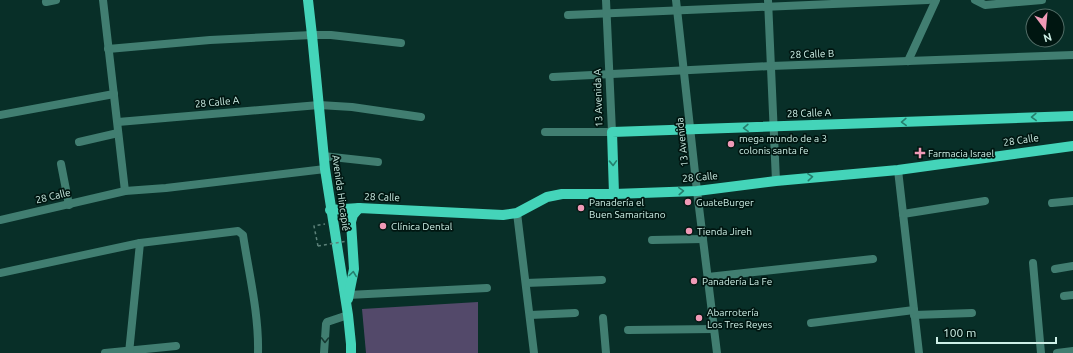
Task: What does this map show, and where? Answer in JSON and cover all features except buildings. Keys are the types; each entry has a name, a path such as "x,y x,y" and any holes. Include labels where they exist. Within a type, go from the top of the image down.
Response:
{"main road":[{"name":"Avenida Hincapié","path":"308,0 323,156 332,223 348,314 351,344 350,353"},
{"name":"28 Calle A","path":"612,132 1073,116"},
{"name":"13 Avenida A","path":"612,132 614,194"},
{"name":"28 Calle","path":"330,210 359,208 503,215 517,213 552,196 562,194 614,194 697,190 776,180 898,170 1073,146"},
{"path":"348,314 348,295 354,269 351,222 353,215 359,208"}],"street":[{"path":"46,2 56,0"},
{"path":"103,0 125,191"},
{"name":"13 Avenida A","path":"606,0 612,132"},
{"name":"13 Avenida","path":"676,0 717,353"},
{"path":"568,15 677,11 768,4 928,0"},
{"path":"908,61 936,0"},
{"path":"974,0 985,5 1042,0"},
{"path":"768,4 776,180"},
{"path":"108,49 210,40 312,35 331,35 401,43"},
{"name":"28 Calle B","path":"553,77 771,66 1073,55"},
{"path":"0,115 114,94"},
{"name":"28 Calle A","path":"118,122 319,105 352,107 421,117"},
{"name":"28 Calle A","path":"545,132 612,132"},
{"path":"79,142 118,133"},
{"path":"323,156 378,162"},
{"path":"61,164 69,205"},
{"name":"28 Calle","path":"0,220 125,191 166,188 325,169"},
{"path":"898,170 919,353"},
{"path":"903,214 985,201"},
{"path":"1052,204 1073,201"},
{"path":"517,213 534,353"},
{"path":"0,273 140,243 238,231 242,235 255,311 258,353"},
{"path":"652,240 703,239"},
{"path":"129,352 140,243"},
{"path":"708,277 873,259"},
{"path":"1032,263 1042,353"},
{"path":"1055,269 1073,266"},
{"path":"526,283 602,280"},
{"path":"348,295 486,288"},
{"path":"1064,296 1073,295"},
{"path":"811,323 914,312 972,313"},
{"path":"530,315 575,313"},
{"path":"324,353 327,322 348,314"},
{"path":"603,318 606,353"},
{"path":"628,330 714,329"},
{"path":"105,353 129,352 176,346"},
{"path":"1058,353 1073,351"}],"path":[{"path":"332,223 314,226 318,246 347,241"}],"shaded area":[{"path":"478,302 478,353 366,353 362,309"}],"place":[{"name":"mega mundo de a 3 colonis santa fe","path":"731,144"},
{"name":"Farmacia Israel","path":"920,153"},
{"name":"GuateBurger","path":"688,202"},
{"name":"Panadería el Buen Samaritano","path":"581,208"},
{"name":"Clínica Dental","path":"383,226"},
{"name":"Tienda Jireh","path":"689,231"},
{"name":"Panadería La Fe","path":"694,281"},
{"name":"Abarrotería Los Tres Reyes","path":"699,318"}]}
